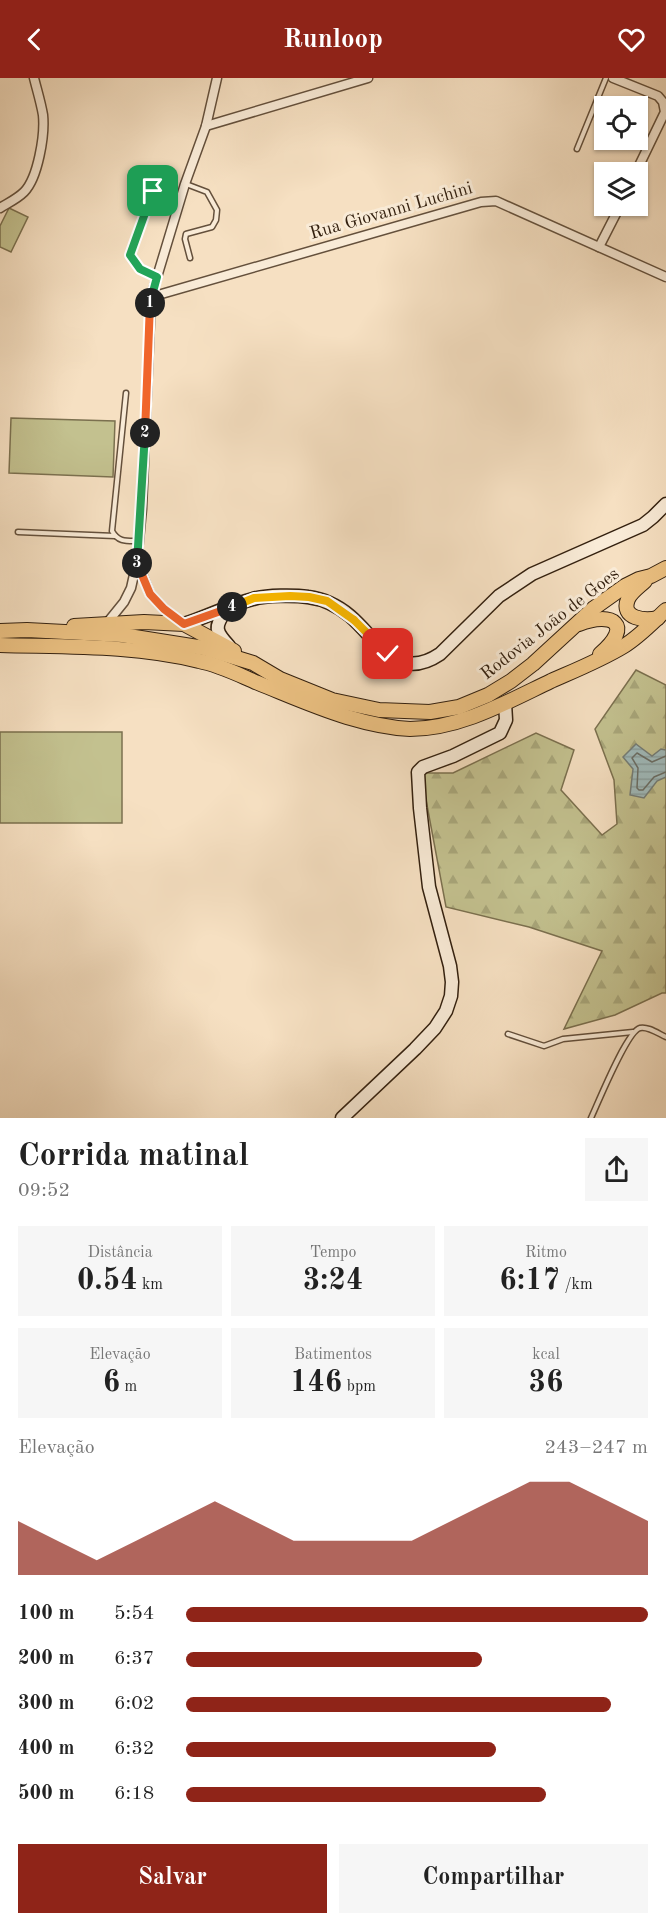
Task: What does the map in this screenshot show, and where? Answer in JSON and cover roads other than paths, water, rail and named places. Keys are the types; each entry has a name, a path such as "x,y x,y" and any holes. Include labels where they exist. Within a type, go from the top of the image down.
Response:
{"highway":[{"name":"Rodovia João de Goes","path":"0,631 27,630 122,635 204,648 254,663 280,679 332,699 379,710 430,712 459,707 511,681 594,608 625,586 666,568"},
{"path":"651,576 631,594 627,600 627,608 629,613 641,620 662,614"},
{"name":"Rodovia João de Goes","path":"0,645 119,648 164,653 224,668 318,708 350,718 389,727 410,729 464,719 595,662 626,644 662,614"},
{"path":"574,626 607,619 617,626 618,631 601,653 575,670"},
{"path":"27,630 107,623 184,624 254,663"}],"main road":[{"path":"184,624 254,598 309,597 327,601 349,615 388,654 400,662 420,663 440,654 499,596 532,574 643,525 666,504"},
{"path":"227,609 218,622 217,630 220,637 232,649"},
{"path":"342,1118 415,1049 435,1028 446,1011 451,996 452,982 450,966 429,887 418,772 423,767 453,756 500,733 506,720 505,703"}],"street":[{"path":"0,208 24,192 35,173 44,126 34,78"},
{"path":"107,623 124,602 131,588 137,561 142,509 151,297 185,184 206,126 217,78"},
{"path":"206,126 368,78"},
{"path":"613,78 658,96 663,102 665,112 641,162"},
{"name":"Rua Giovanni Luchini","path":"151,297 481,202 496,201 666,277"},
{"path":"599,247 615,216"},
{"path":"137,561 150,594 164,609 184,624"}],"lane":[{"path":"577,149 606,78"},
{"path":"185,184 207,192 218,210 212,227 186,234 184,239 190,258"},
{"path":"153,191 130,255 140,269 157,277"},
{"path":"126,393 112,531 120,541 138,541"},
{"path":"18,532 114,536"},
{"path":"507,1034 544,1046 563,1039 633,1032 642,1028 666,1037"},
{"path":"591,1118 624,1046 633,1032"}],"water":[{"path":"636,744 652,756 661,749 666,750 666,777 657,781 644,798 630,795 633,769 623,757"}]}
